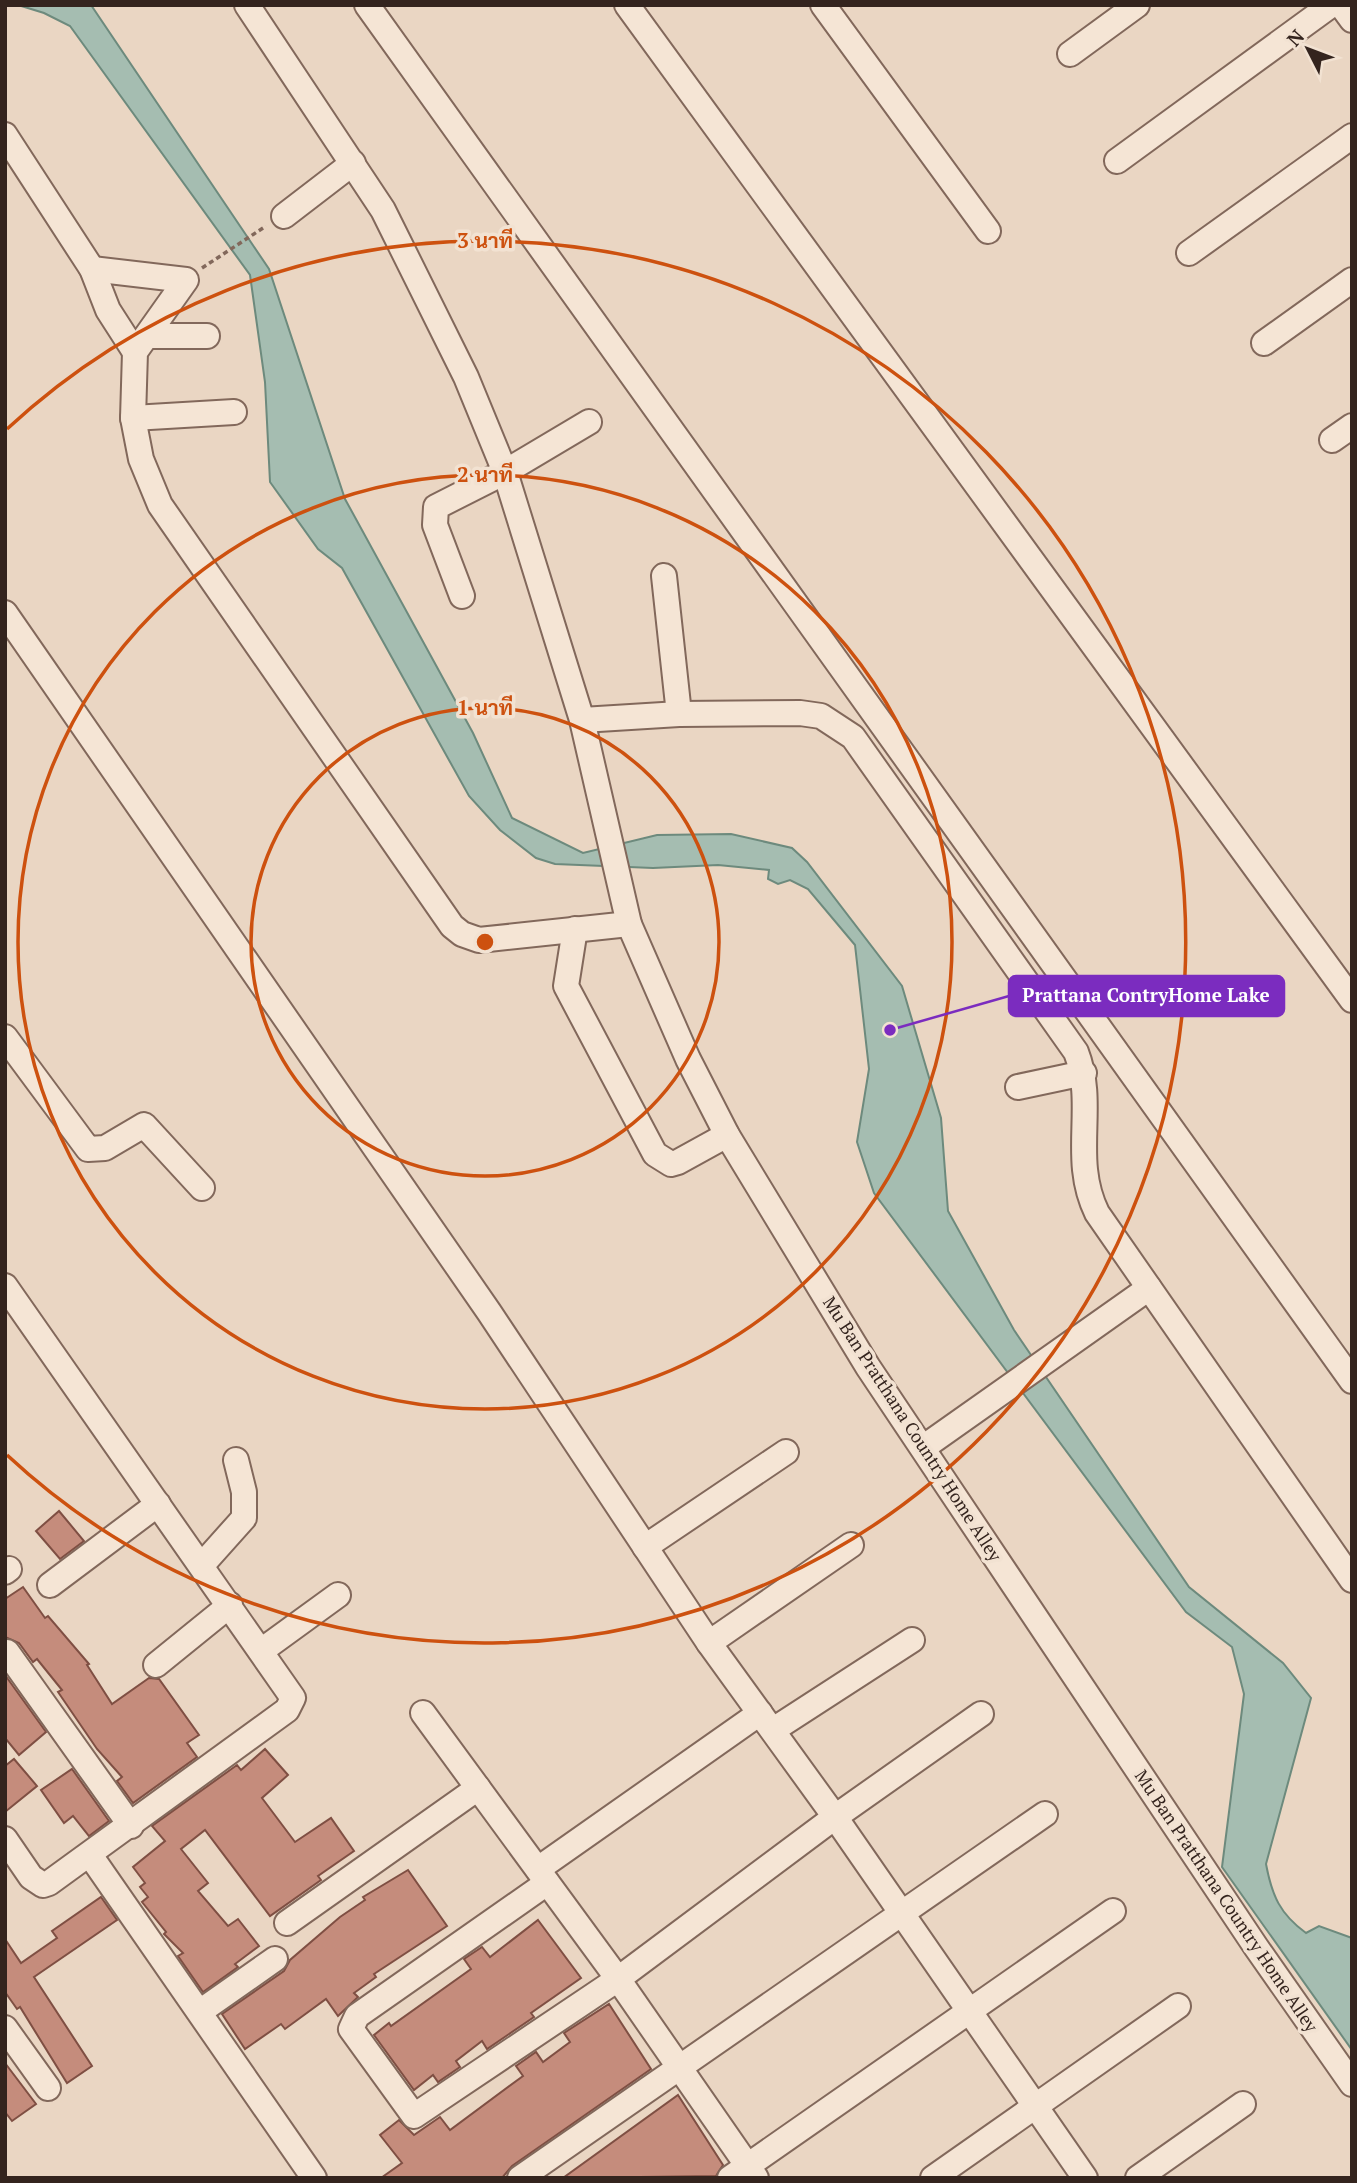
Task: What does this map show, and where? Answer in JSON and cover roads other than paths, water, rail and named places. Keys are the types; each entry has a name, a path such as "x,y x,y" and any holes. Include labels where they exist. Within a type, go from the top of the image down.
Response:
{"street":[{"name":"Mu Ban Pratthana Country Home Alley","path":"247,5 383,210 466,377 505,472 582,720 629,924 688,1059 727,1135 868,1367 1248,1935 1352,2084"},
{"path":"367,5 1352,1381"},
{"path":"627,5 1352,1000"},
{"path":"823,5 988,231"},
{"path":"1070,54 1137,5"},
{"path":"1116,161 1331,5"},
{"path":"1341,5 1352,20"},
{"path":"5,135 92,269 108,310 141,344"},
{"path":"1189,253 1352,136"},
{"path":"284,216 353,163"},
{"path":"92,269 187,280 141,344 133,418 141,459 160,505 452,926 470,939 479,940 629,924"},
{"path":"1264,343 1352,280"},
{"path":"141,344 207,336"},
{"path":"133,418 234,412"},
{"path":"462,596 435,525 436,507 447,499 505,472 589,422"},
{"path":"664,576 679,714"},
{"path":"5,613 489,1312 709,1643 902,1912 1085,2178"},
{"path":"582,720 679,714 800,713 821,716 853,737 1067,1037 1084,1073 1083,1174 1097,1213 1352,1580"},
{"path":"575,929 566,986 656,1154 671,1164 727,1135"},
{"path":"5,1037 88,1149 105,1148 145,1125 202,1188"},
{"path":"1018,1087 1084,1073"},
{"path":"924,1447 1149,1289"},
{"path":"5,1839 30,1877 43,1885 131,1826 292,1705 292,1693 9,1298"},
{"path":"645,1547 786,1452"},
{"path":"202,1565 244,1518 244,1492 236,1461"},
{"path":"50,1584 158,1504"},
{"path":"709,1643 851,1545"},
{"path":"261,1651 338,1595"},
{"path":"156,1665 230,1605"},
{"path":"912,1640 766,1722 543,1876 357,2017 351,2029 409,2111 414,2116 421,2113 618,1979 835,1817 982,1714"},
{"path":"7,1652 131,1826"},
{"path":"423,1713 618,1979 678,2067 745,2174 970,2010 1113,1911"},
{"path":"288,1923 478,1788"},
{"path":"520,2178 1045,1814"},
{"path":"90,1855 201,2011 314,2178"},
{"path":"201,2011 275,1959"},
{"path":"933,2178 1178,2006"},
{"path":"5,2028 48,2088"},
{"path":"1138,2178 1243,2104"}],"place":[{"name":"Prattana ContryHome Lake","path":"890,1030"}]}
